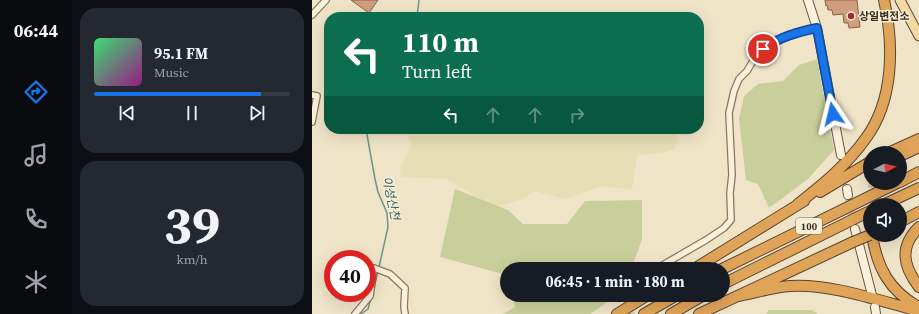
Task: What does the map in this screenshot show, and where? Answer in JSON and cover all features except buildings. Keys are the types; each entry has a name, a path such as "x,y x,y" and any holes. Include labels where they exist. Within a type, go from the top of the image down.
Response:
{"highway":[{"path":"798,204 836,173 853,155 867,137 878,117 887,82 890,54 889,28 884,0"},
{"path":"904,146 919,139"},
{"path":"907,152 919,146"},
{"path":"705,262 798,204 863,166"},
{"path":"907,178 919,172"},
{"path":"898,198 919,188"},
{"name":"100","path":"730,265 883,190"},
{"path":"907,218 919,212"},
{"name":"100","path":"730,281 863,214"},
{"path":"919,227 908,242 905,254 906,265 912,278 919,287"},
{"path":"699,314 863,238"},
{"path":"873,242 877,261 886,277 897,292 919,307"},
{"path":"738,296 789,286 810,286 835,290 919,311"},
{"path":"617,314 637,302"},
{"path":"644,314 665,302"},
{"path":"671,314 692,302"}],"main road":[{"path":"900,0 919,36"}],"street":[{"path":"312,15 326,0"},
{"path":"808,0 817,28 841,155"},
{"path":"668,262 724,228 731,220 730,193 732,175 729,113 734,91 739,79 747,71 757,54 772,43 800,32 817,28"},
{"path":"312,95 317,96 312,122"},
{"path":"855,229 872,295"},
{"path":"355,314 370,296 374,268 390,274 405,288 405,314"}],"shaded area":[{"path":"407,134 677,134 678,136 675,149 662,153 637,155 632,190 603,186 565,199 534,191 524,199 495,207 446,179 401,177 400,169 411,145"}],"green space":[{"path":"817,59 834,150 808,179 769,208 758,184 746,180 739,119 744,96 758,84 783,81 799,65"},
{"path":"455,189 508,210 523,224 567,224 585,201 642,200 642,240 634,262 500,262 500,273 440,257"},
{"path":"514,302 608,302 590,314 503,314 515,307"},
{"path":"769,310 812,310 818,314 766,314"}],"waterway":[{"name":"이성산천","path":"418,12 419,0"},
{"name":"이성산천","path":"367,134 378,192 387,213 388,227 379,267"},
{"name":"이성산천","path":"376,280 378,271"},
{"name":"이성산천","path":"361,314 368,309 370,302"}],"tunnel":[{"path":"870,198 872,190"},
{"path":"848,195 854,225"},
{"path":"630,302 632,314"}],"place":[{"name":"상일변전소","path":"851,16"}],"route":[{"path":"763,49 778,40 817,28 833,114"}]}
